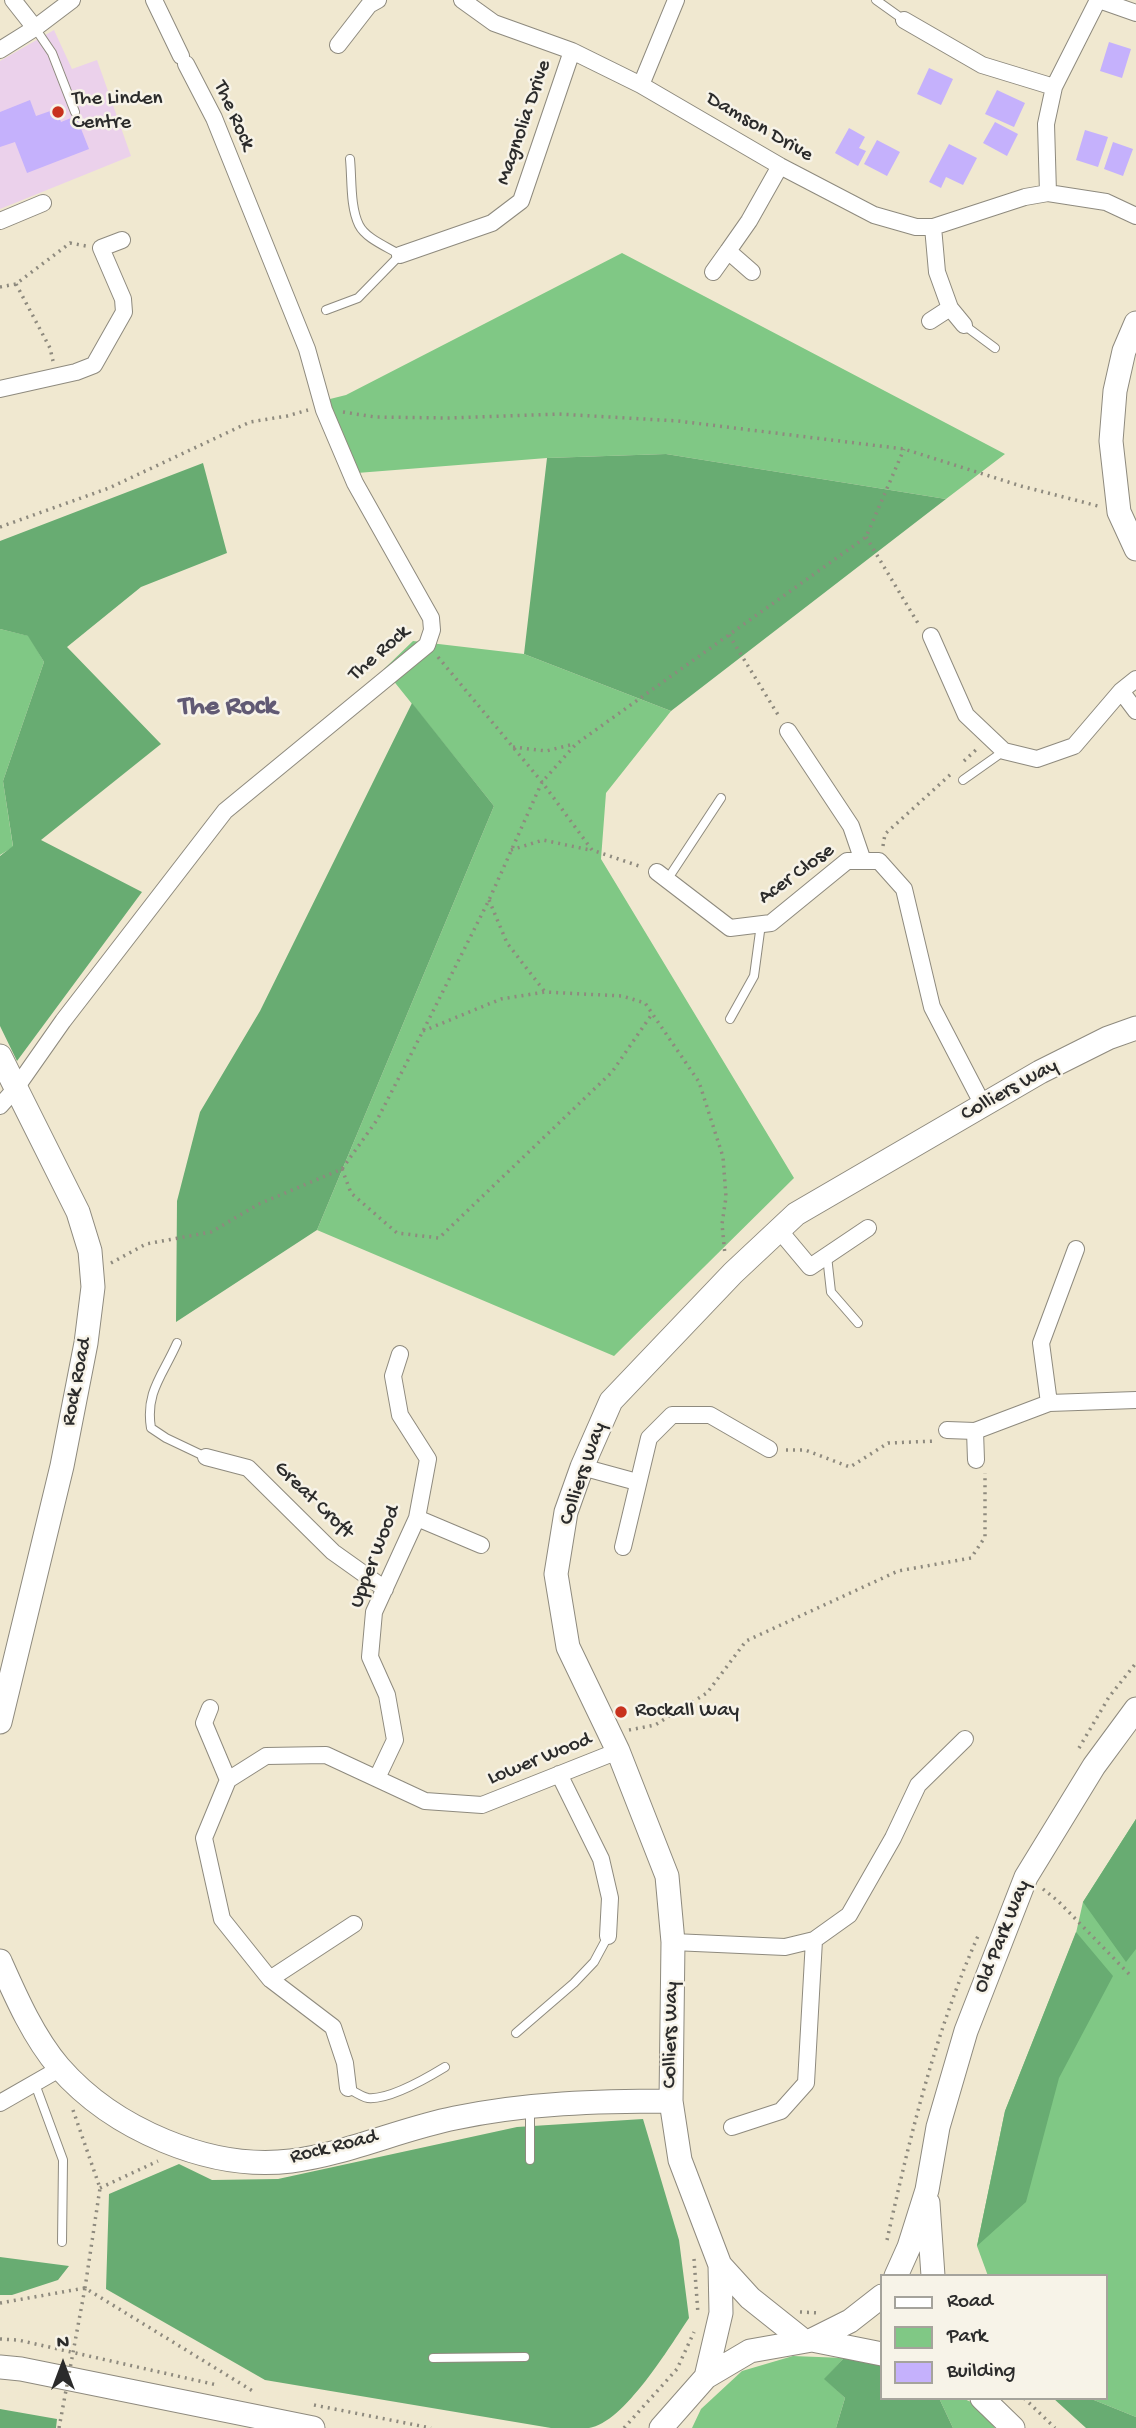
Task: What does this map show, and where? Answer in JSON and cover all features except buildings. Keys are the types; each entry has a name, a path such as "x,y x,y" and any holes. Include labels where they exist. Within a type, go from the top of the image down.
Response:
{"street":[{"path":"13,0 35,28"},
{"path":"0,50 72,0"},
{"name":"The Rock","path":"0,1106 225,811 428,645 432,630 431,618 355,483 324,410 302,337 214,118 154,0"},
{"path":"338,45 369,5 378,0"},
{"name":"Damson Drive","path":"461,0 494,23 572,51 640,85 780,166 873,215 916,227 933,227 1025,197 1048,193 1106,202 1136,216"},
{"path":"640,85 676,0"},
{"path":"1048,193 1046,124 1055,87 1099,0 1136,13"},
{"path":"904,20 982,65 1055,87"},
{"name":"Magnolia Drive","path":"400,255 492,223 521,201 572,51"},
{"path":"713,272 749,221 780,166"},
{"path":"0,220 44,203"},
{"path":"933,227 937,272 950,308 964,325"},
{"path":"0,389 76,372 94,365 124,312 123,299 102,248 122,240"},
{"path":"728,251 752,271"},
{"path":"930,321 950,308"},
{"path":"1136,323 1124,351 1115,391 1111,441 1119,512 1136,549"},
{"path":"931,636 966,715 1004,751 1037,759 1074,746 1121,691 1136,679"},
{"path":"1121,691 1136,710"},
{"path":"789,731 871,861 904,889 932,1007 983,1105"},
{"name":"Acer Close","path":"662,876 730,928 771,923 847,861 871,861"},
{"name":"Colliers Way","path":"808,2341 761,2307 720,2265 680,2161 671,2101 673,1942 667,1876 614,1742 568,1647 556,1574 566,1512 611,1401 733,1272 796,1214 1040,1072 1108,1038 1136,1028"},
{"name":"Rock Road","path":"0,1056 73,1202 88,1241 93,1272 89,1322 68,1436 0,1722"},
{"path":"779,1230 810,1267 869,1228"},
{"path":"1049,1403 1041,1343 1076,1250"},
{"name":"Upper Wood","path":"377,1778 395,1740 387,1695 370,1657 374,1612 416,1518 428,1459 400,1415 393,1376 400,1353"},
{"path":"947,1430 975,1431 1049,1403 1136,1400"},
{"path":"623,1547 649,1438 673,1415 710,1415 769,1449"},
{"path":"975,1431 976,1460"},
{"name":"Great Croft","path":"206,1457 248,1468 333,1552 385,1589"},
{"path":"582,1467 637,1482"},
{"path":"416,1518 481,1545"},
{"path":"210,1708 204,1723 228,1780 204,1838 222,1919 270,1979 333,2027 345,2063 348,2088"},
{"name":"Old Park Way","path":"897,2274 909,2247 927,2190 938,2127 966,2031 1027,1877 1094,1766 1136,1709"},
{"path":"673,1942 785,1947 814,1940 849,1915 893,1838 918,1785 965,1739"},
{"name":"Lower Wood","path":"228,1780 266,1756 326,1755 425,1801 482,1805 559,1774 614,1742"},
{"path":"559,1774 601,1859 610,1898 608,1936"},
{"path":"270,1979 355,1924"},
{"path":"732,2127 781,2111 806,2083 814,1940"},
{"name":"Rock Road","path":"0,1961 30,2022 61,2068 94,2099 143,2130 212,2157 241,2161 289,2161 332,2152 440,2121 530,2106 580,2102 671,2101"},
{"path":"0,2103 61,2068"},
{"name":"Old Park Way","path":"927,2190 933,2274"},
{"path":"706,2377 720,2313 720,2265"},
{"path":"665,2426 706,2377 750,2351 808,2341 850,2321 880,2298"},
{"path":"808,2341 880,2354"},
{"path":"0,2367 313,2428"},
{"path":"984,2400 1013,2428"}],"lane":[{"path":"876,0 904,20"},
{"path":"35,28 52,53 75,112"},
{"path":"326,310 358,298 400,255 372,238 360,227 355,208 350,159"},
{"path":"964,325 995,348"},
{"path":"963,780 1004,751"},
{"path":"662,876 721,798"},
{"path":"730,1019 754,976 761,924"},
{"path":"827,1256 831,1292 858,1323"},
{"path":"177,1343 154,1389 148,1411 151,1428 206,1457"},
{"path":"516,2033 594,1962 608,1936"},
{"path":"348,2088 367,2098 393,2093 424,2080 445,2067"},
{"path":"35,2084 63,2160 62,2242"},
{"path":"530,2106 530,2160"},
{"path":"433,2358 525,2357"}],"path":[{"path":"0,287 16,284 70,243 102,248"},
{"path":"16,284 50,348 57,376"},
{"path":"0,527 109,488 250,422 314,408 375,416 449,418 558,414 678,421 904,449 1021,486 1119,512"},
{"path":"93,1272 146,1244 211,1231 259,1204 342,1169 377,1120 423,1031 489,900 542,782 576,744 866,537 904,449"},
{"path":"866,537 916,623 931,636"},
{"path":"729,635 789,731"},
{"path":"428,645 542,782 592,850"},
{"path":"961,764 989,737"},
{"path":"513,747 546,751 576,744"},
{"path":"871,861 885,834 952,772"},
{"path":"511,850 543,840 592,850 662,876"},
{"path":"489,900 507,943 545,992"},
{"path":"423,1031 501,999 545,992 622,996 645,1003 699,1082 723,1157 726,1197 722,1224 723,1250 733,1272"},
{"path":"342,1169 351,1194 397,1233 439,1238 612,1072 652,1014"},
{"path":"769,1449 805,1450 850,1467 888,1443 939,1441 947,1430"},
{"path":"614,1742 655,1725 707,1693 746,1641 898,1571 971,1558 985,1537 985,1464 976,1460"},
{"path":"1027,1877 1058,1901 1131,1976"},
{"path":"59,2428 100,2188 71,2103"},
{"path":"100,2188 186,2149"},
{"path":"0,2303 85,2288 256,2393 243,2391"},
{"path":"624,2428 677,2369 699,2320"},
{"path":"0,2339 18,2340 230,2388"},
{"path":"1026,2400 1055,2428"},
{"path":"309,2404 430,2428"}],"shaded area":[{"name":"The Linden Centre","path":"54,30 72,69 97,60 131,156 0,209 0,61"}],"green space":[{"path":"622,253 1005,454 946,499 666,454 547,458 357,473 326,400 346,395"},
{"path":"666,454 946,499 671,711 524,654 547,458"},
{"path":"203,463 227,553 141,587 67,647 161,744 41,840 142,892 17,1061 0,1026 0,856 13,846 3,781 44,662 28,636 0,629 0,541"},
{"path":"0,629 29,636 44,662 3,781 13,847 0,855"},
{"path":"413,641 524,654 671,711 606,793 601,859 794,1178 614,1356 317,1230 494,806 384,669"},
{"path":"412,703 494,806 317,1230 176,1322 177,1201 200,1112 260,1011"},
{"path":"1136,1819 1136,2417 1094,2400 1108,2400 1108,2274 987,2274 977,2246 1005,2111 1076,1933 1083,1902"},
{"path":"1136,1819 1136,1949 1126,1962 1083,1902"},
{"path":"1076,1932 1113,1976 1059,2078 1026,2202 977,2246 1005,2111"},
{"path":"643,2119 679,2240 689,2318 631,2398 603,2423 589,2428 551,2428 265,2380 106,2289 109,2194 179,2164 212,2180 278,2179 517,2127"},
{"path":"0,2257 69,2266 58,2280 12,2295 0,2295"},
{"path":"793,2356 844,2358 825,2379 845,2398 836,2428 692,2428 701,2409 742,2371"},
{"path":"844,2358 880,2364 880,2400 940,2400 953,2428 836,2428 845,2398 824,2379"},
{"path":"940,2400 972,2402 995,2428 953,2428"},
{"path":"1055,2400 1094,2400 1136,2417 1136,2428 1086,2428"},
{"path":"0,2409 57,2419 56,2428 0,2428"}],"place":[{"name":"The Linden Centre","path":"58,112"},
{"name":"Rockall Way","path":"621,1712"}],"district":[{"name":"The Rock","path":"228,709"}]}
